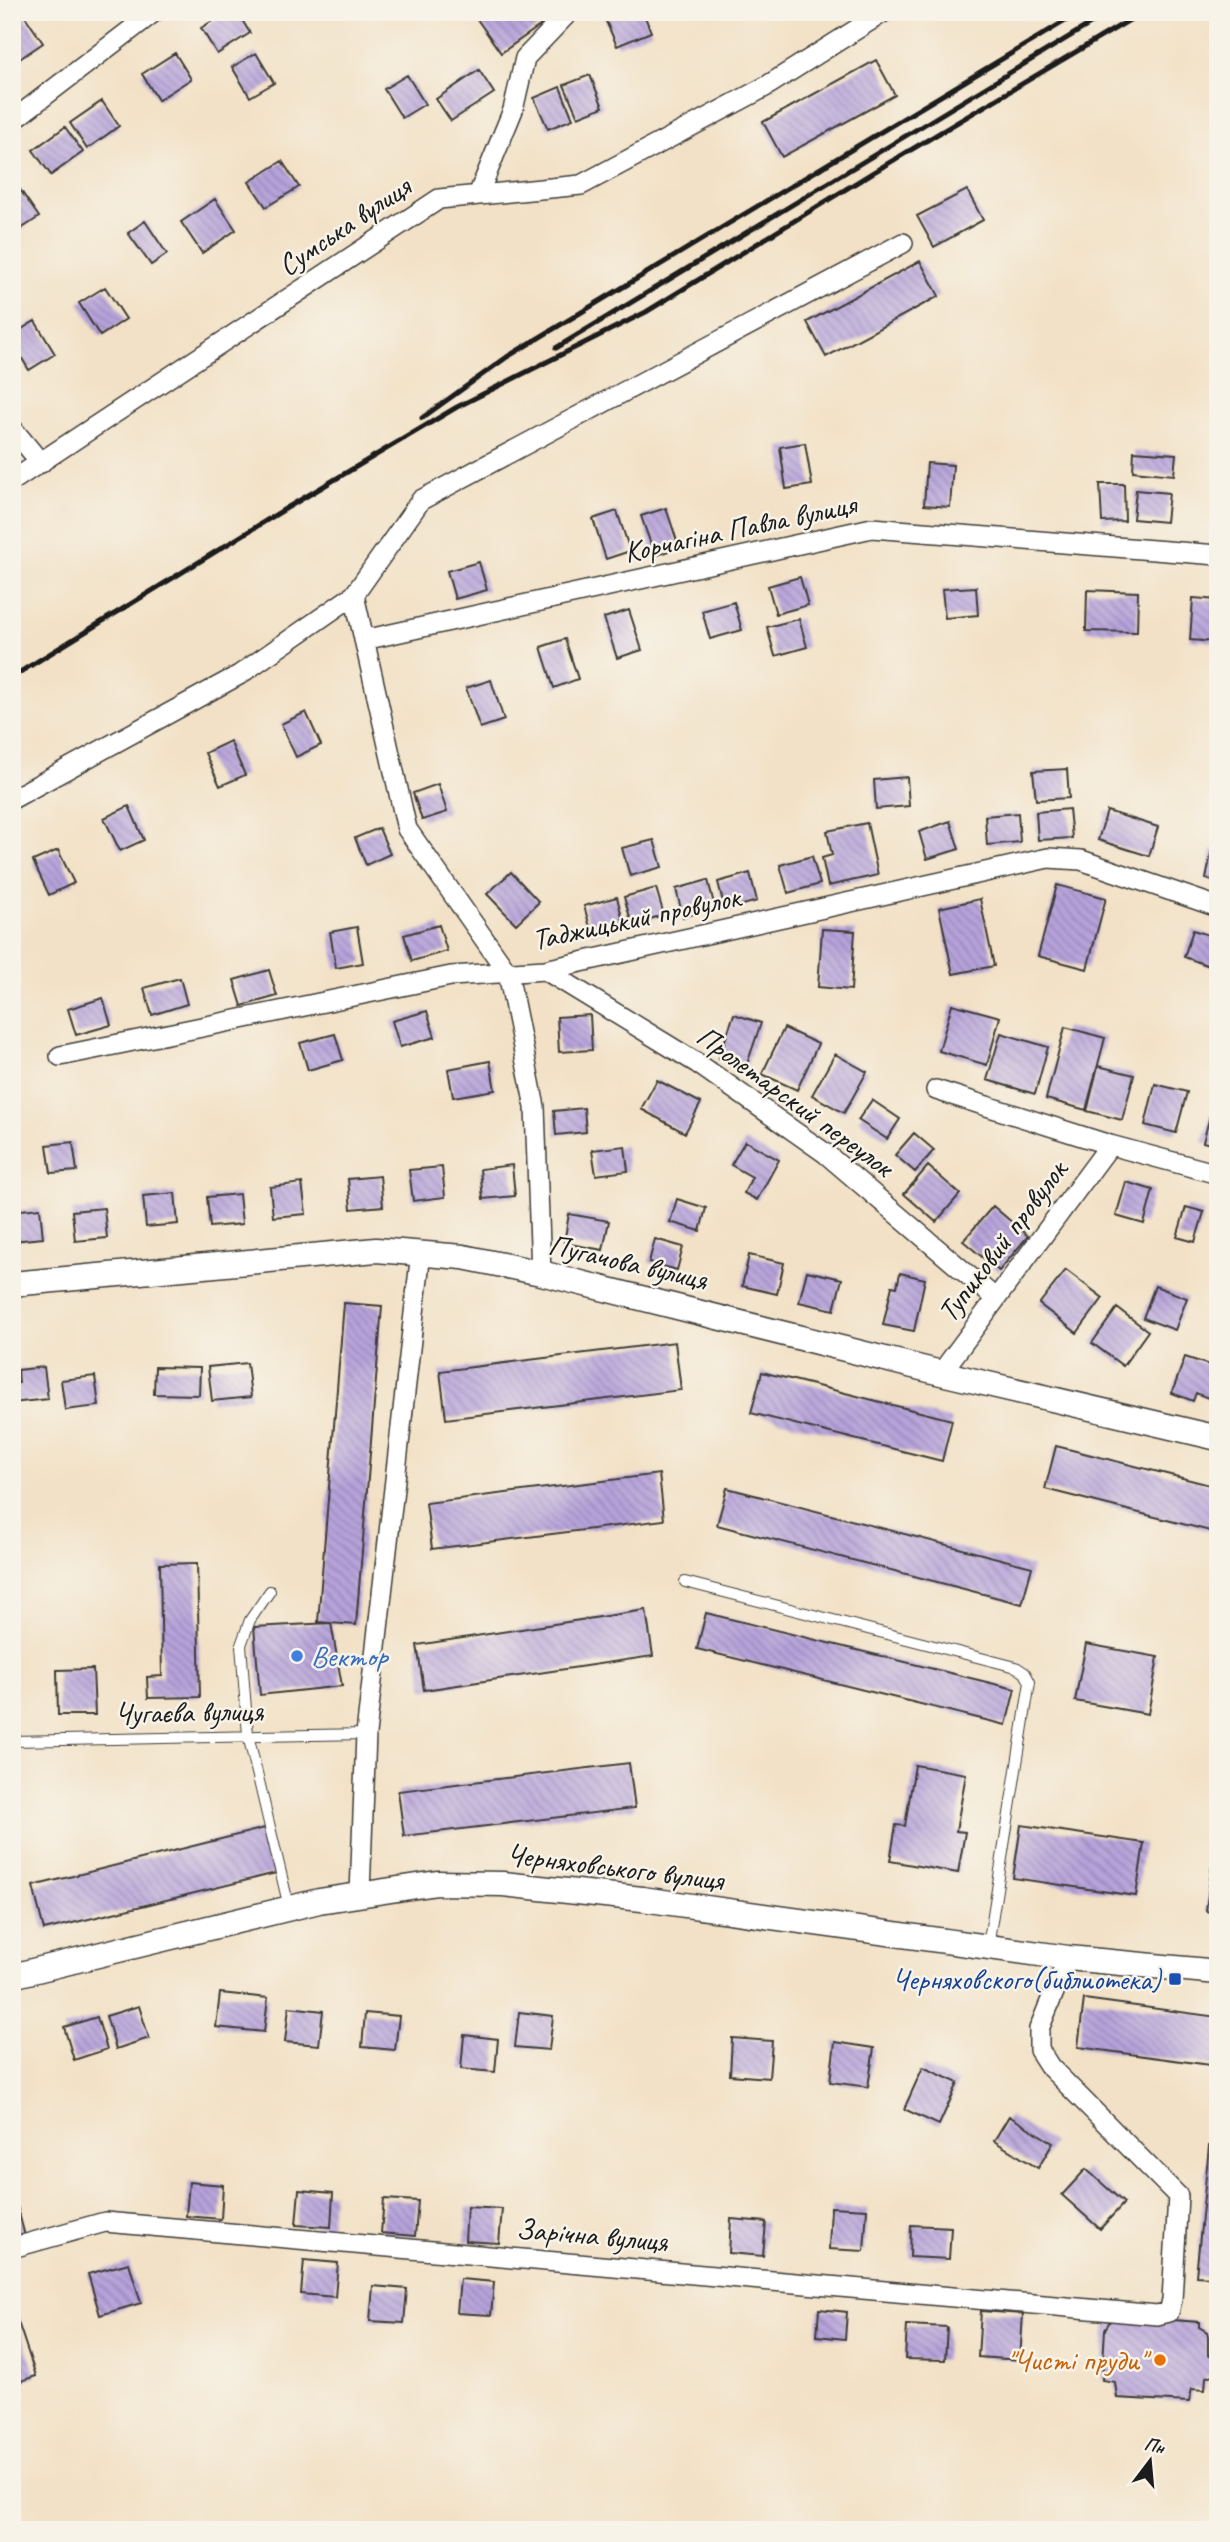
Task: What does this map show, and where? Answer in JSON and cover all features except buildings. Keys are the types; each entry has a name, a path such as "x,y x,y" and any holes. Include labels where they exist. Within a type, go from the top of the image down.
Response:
{"street":[{"path":"12,121 154,12"},
{"path":"478,195 513,110 525,58 569,12"},
{"name":"Сумська вулиця","path":"12,481 439,199 580,184 765,87 884,12"},
{"path":"12,799 239,675 354,594 421,500 903,243"},
{"path":"12,428 41,463"},
{"name":"Корчагіна Павла вулиця","path":"365,640 872,528 1218,555"},
{"path":"354,594 407,829 508,973 535,1107 541,1273"},
{"name":"Таджицький провулок","path":"60,1056 451,976 545,970 1048,858 1081,860 1218,907"},
{"name":"Пролетарский переулок","path":"545,970 697,1063 825,1153 996,1299"},
{"name":"Тупиковий провулок","path":"936,1090 1110,1145 1218,1174"},
{"name":"Тупиковий провулок","path":"941,1373 1110,1145"},
{"name":"Пугачова вулиця","path":"12,1284 376,1250 463,1257 541,1273 941,1373 1218,1438"},
{"path":"360,1894 366,1734 421,1252"},
{"name":"Черняховського вулиця","path":"12,1976 289,1908 437,1883 503,1884 642,1899 1068,1958 1218,1972"},
{"name":"Зарічна вулиця","path":"12,2248 105,2222 1157,2315 1169,2312 1178,2196 1050,2067 1039,2050 1039,2029 1068,1958"}],"lane":[{"path":"685,1582 1016,1667 1025,1673 1030,1682 988,1947"},
{"path":"270,1591 250,1620 241,1645 248,1735 289,1908"},
{"name":"Чугаєва вулиця","path":"12,1741 366,1734"}],"railway":[{"path":"422,418 507,357 1080,12"},
{"path":"556,348 1110,12"},
{"path":"12,677 457,407 646,312 872,173 1143,12"}],"place":[{"name":"Вектор","path":"297,1656"},
{"name":"Черняховского(библиотека)","path":"1175,1979"},
{"name":"\"Чисті пруди\"","path":"1160,2360"}]}
